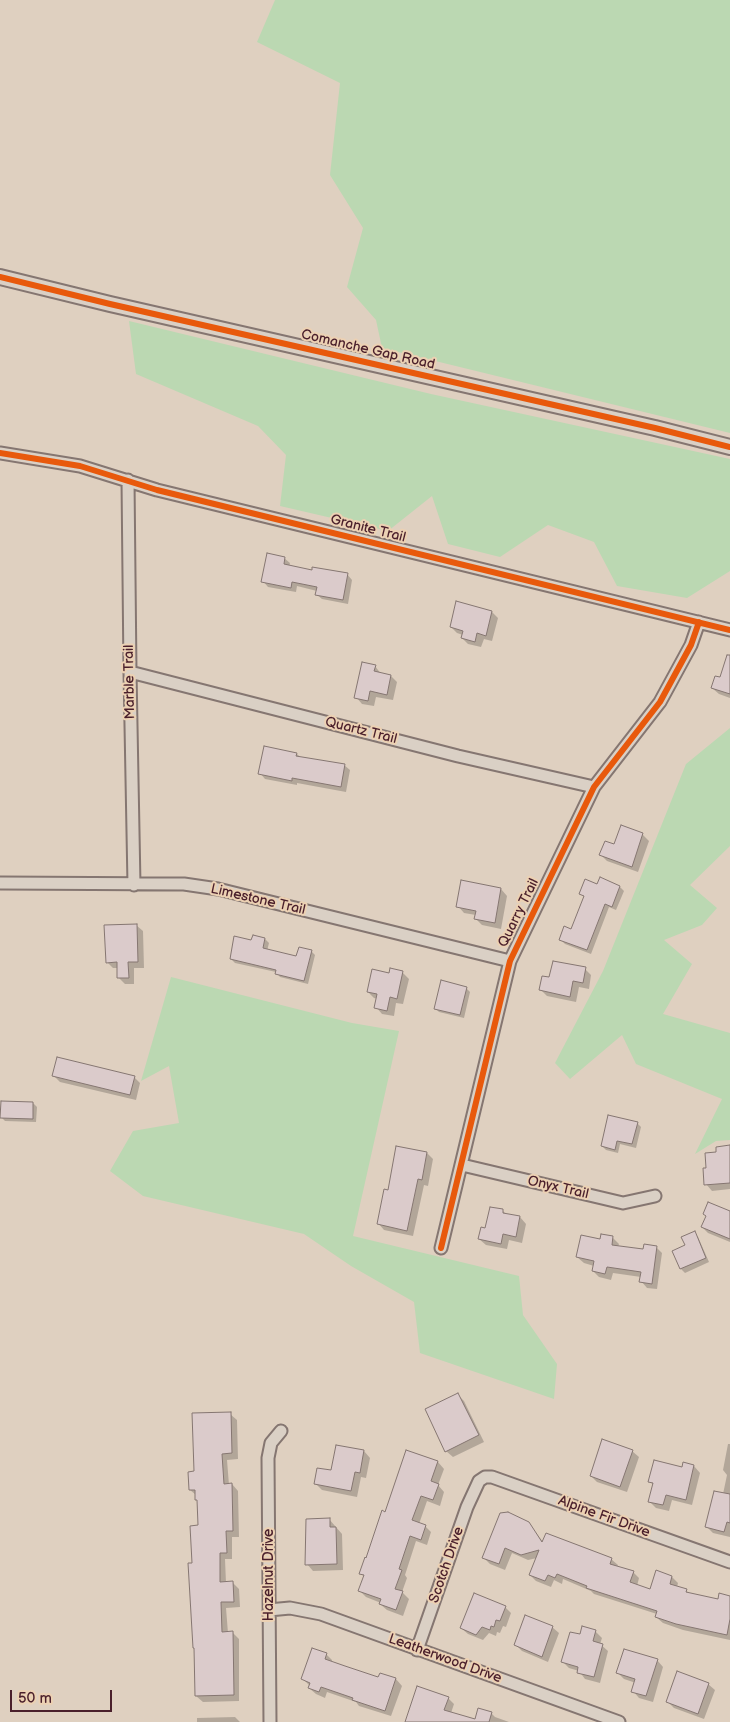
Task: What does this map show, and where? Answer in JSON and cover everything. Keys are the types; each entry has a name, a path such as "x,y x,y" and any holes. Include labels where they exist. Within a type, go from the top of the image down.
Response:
{"street":[{"name":"Comanche Gap Road","path":"0,277 730,447"},
{"name":"Granite Trail","path":"0,453 80,466 157,490 730,630"},
{"name":"Marble Trail","path":"128,480 134,885"},
{"name":"Quarry Trail","path":"441,1248 510,961 594,787 660,702 692,645 699,622"},
{"name":"Quartz Trail","path":"130,672 458,756 594,787"},
{"name":"Limestone Trail","path":"0,883 184,884 218,889 510,961"},
{"name":"Onyx Trail","path":"462,1165 623,1203 655,1196"},
{"name":"Hazelnut Drive","path":"270,1722 268,1458 271,1443 281,1431"},
{"name":"Alpine Fir Drive","path":"479,1481 485,1477 492,1477 730,1562"},
{"name":"Scotch Drive","path":"417,1650 466,1507 479,1481"},
{"name":"Leatherwood Drive","path":"269,1610 290,1608 320,1614 619,1722"}],"green space":[{"path":"275,0 730,0 730,433 382,348 376,320 347,287 363,228 330,175 340,83 257,42"},
{"path":"129,321 431,394 730,459 730,571 687,598 617,586 594,542 548,525 500,557 448,544 432,496 388,531 280,506 286,455 258,426 136,374"},
{"path":"730,728 730,846 690,885 717,908 702,925 664,940 692,964 663,1014 730,1033 730,1140 716,1141 695,1154 722,1099 636,1064 622,1035 570,1079 555,1063 603,971 686,764"},
{"path":"171,977 352,1023 399,1031 353,1236 519,1276 523,1315 557,1364 554,1399 420,1353 414,1302 351,1266 304,1234 143,1196 110,1171 133,1131 179,1123 169,1066 141,1081"}],"building":[{"path":"267,553 285,557 284,564 312,570 312,567 348,573 343,600 315,595 317,587 292,582 291,588 261,582"},
{"path":"456,601 492,611 486,636 477,633 475,642 461,638 463,631 450,627"},
{"path":"727,655 730,655 730,694 711,688 715,676 720,677"},
{"path":"362,662 376,665 374,671 391,675 387,695 370,691 368,701 354,698"},
{"path":"264,746 297,753 296,756 345,764 341,787 292,778 292,781 258,774"},
{"path":"621,825 643,833 632,867 599,855 605,841 614,844"},
{"path":"600,877 620,886 612,907 605,904 587,950 559,940 564,926 571,929 584,896 579,894 585,879 597,884"},
{"path":"461,880 501,888 495,923 474,919 476,911 456,907"},
{"path":"137,924 138,962 128,962 129,978 117,978 117,962 106,963 104,925"},
{"path":"253,935 265,938 263,948 296,956 299,947 312,950 304,981 275,974 276,970 230,959 234,936 251,940"},
{"path":"553,961 586,967 583,983 573,981 570,997 539,990 542,976 549,977"},
{"path":"390,968 403,971 397,999 390,997 387,1011 374,1008 377,994 367,992 372,969 389,973"},
{"path":"441,980 467,987 460,1015 434,1009"},
{"path":"57,1057 135,1076 130,1095 52,1076"},
{"path":"1,1101 33,1102 33,1119 0,1118"},
{"path":"608,1115 638,1122 632,1144 617,1141 615,1150 601,1146"},
{"path":"730,1145 730,1183 704,1185 703,1168 706,1168 705,1153 716,1152 716,1147"},
{"path":"396,1146 427,1152 422,1180 418,1179 407,1231 377,1224 384,1189 388,1190"},
{"path":"708,1202 730,1211 730,1239 701,1227 706,1216 703,1214"},
{"path":"490,1207 503,1209 503,1213 520,1216 516,1237 503,1234 501,1244 478,1239 481,1227 485,1228"},
{"path":"695,1231 706,1258 680,1269 672,1251 685,1245 681,1237"},
{"path":"601,1234 613,1236 612,1245 643,1249 644,1244 657,1246 652,1284 639,1282 641,1272 607,1267 605,1274 592,1271 594,1261 576,1257 581,1235 600,1239"},
{"path":"458,1393 479,1435 445,1452 425,1409"},
{"path":"231,1412 232,1453 222,1454 224,1484 232,1483 233,1531 226,1531 227,1553 220,1553 220,1582 233,1581 234,1602 221,1602 222,1632 233,1631 234,1695 195,1696 194,1648 188,1563 192,1563 190,1526 198,1525 197,1500 195,1500 195,1490 189,1490 188,1472 194,1471 192,1413"},
{"path":"602,1439 633,1450 620,1487 590,1476"},
{"path":"336,1445 364,1450 360,1473 355,1472 351,1491 314,1484 317,1468 331,1470"},
{"path":"406,1450 438,1461 431,1481 439,1484 433,1500 421,1496 412,1520 426,1525 421,1540 410,1536 399,1569 402,1570 395,1589 403,1591 396,1610 379,1604 381,1599 358,1591 364,1575 359,1574 382,1510 385,1512"},
{"path":"654,1460 682,1467 683,1462 694,1465 686,1500 666,1495 663,1505 648,1502 653,1483 648,1482"},
{"path":"714,1491 730,1494 730,1523 727,1522 724,1532 705,1527"},
{"path":"508,1512 529,1522 542,1542 546,1533 612,1558 610,1564 634,1571 630,1582 650,1589 656,1570 672,1576 670,1584 687,1589 686,1592 718,1599 719,1593 730,1596 730,1619 727,1635 676,1624 655,1617 657,1611 586,1588 587,1586 557,1574 555,1578 548,1575 545,1581 529,1575 539,1550 521,1555 505,1548 499,1564 482,1558 500,1513"},
{"path":"330,1518 330,1527 336,1527 337,1564 305,1565 306,1519"},
{"path":"474,1593 506,1606 500,1621 496,1620 494,1627 491,1626 490,1630 482,1627 476,1635 460,1628"},
{"path":"525,1615 553,1626 542,1657 514,1645"},
{"path":"582,1626 596,1630 593,1641 603,1644 594,1677 577,1673 578,1667 561,1662 570,1632 580,1634"},
{"path":"312,1648 327,1653 325,1659 378,1677 380,1673 396,1678 385,1711 321,1687 319,1692 308,1688 310,1683 301,1679"},
{"path":"624,1649 658,1659 646,1696 631,1692 635,1679 616,1673"},
{"path":"677,1671 709,1683 698,1714 666,1702"},
{"path":"417,1686 449,1697 444,1710 475,1719 478,1708 492,1712 489,1722 405,1722"}],"cycle path":[{"path":"0,277 730,447"},
{"path":"0,453 80,466 157,490 730,630"},
{"path":"441,1248 510,961 594,787 660,702 691,645 699,622"}]}
